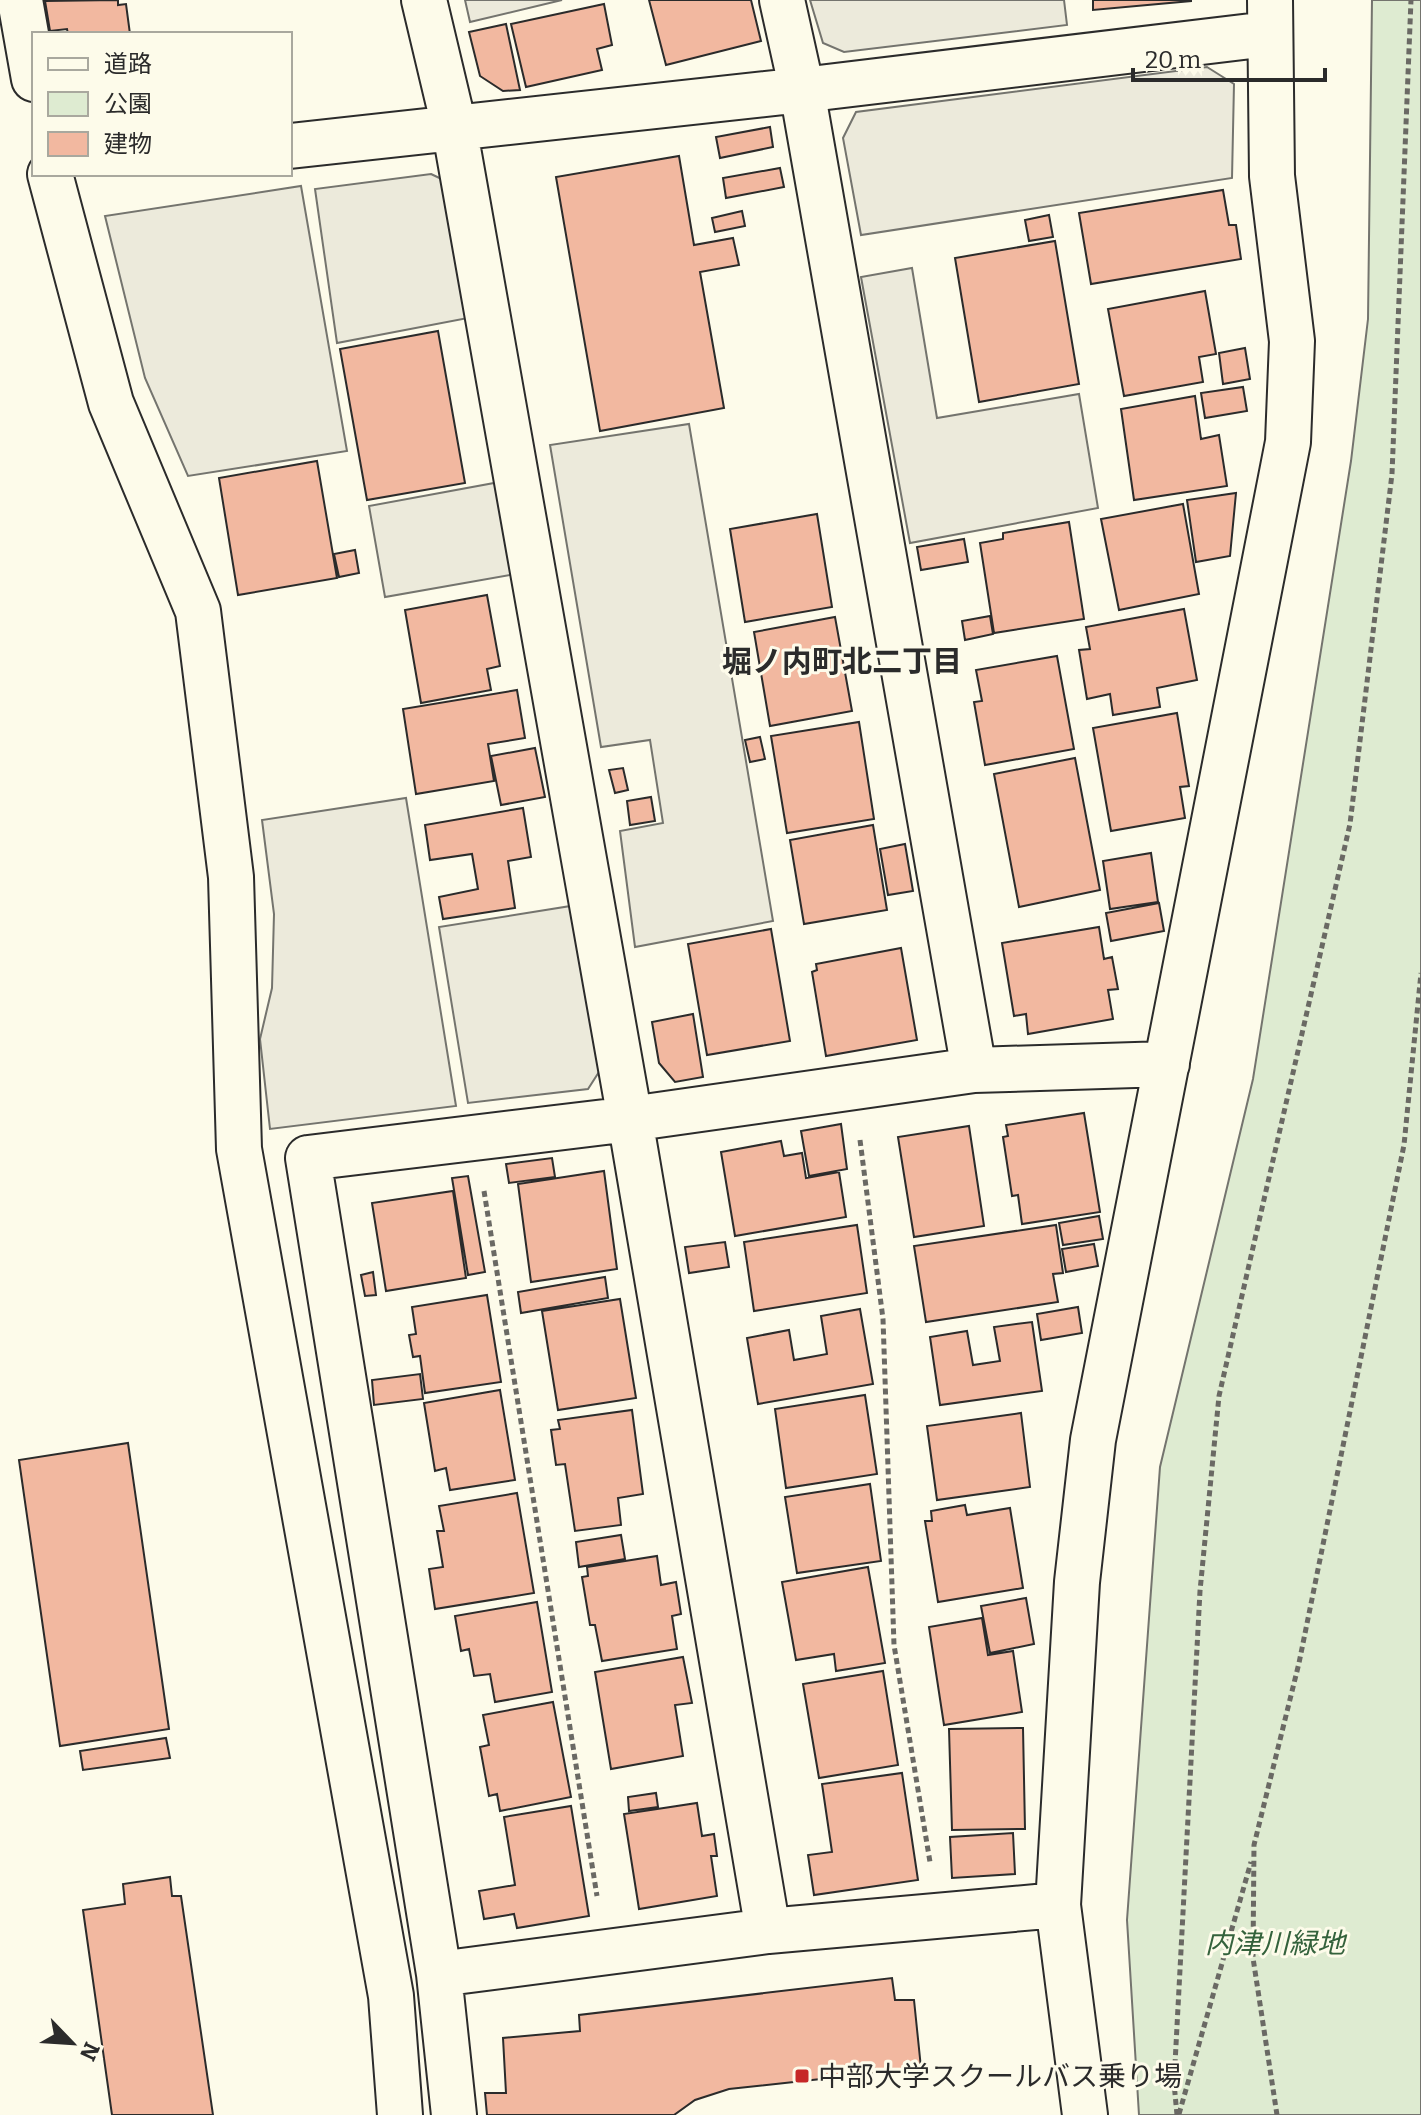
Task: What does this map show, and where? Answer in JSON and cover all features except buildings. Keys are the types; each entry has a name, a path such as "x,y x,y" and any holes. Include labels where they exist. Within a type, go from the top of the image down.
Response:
{"street":[{"path":"20,0 32,68"},
{"path":"424,0 454,126 630,1119 768,1931"},
{"path":"782,0 802,90 974,1070"},
{"path":"292,146 802,90 1269,17 1272,176 1292,341 1288,442 1093,1440 1077,1582 1058,1905 1085,2115"},
{"path":"51,176 111,403 198,611 231,877 239,1149 391,1996 400,2115"},
{"path":"454,2115 439,1974 308,1158 630,1119 974,1070 1167,1064"},
{"path":"439,1974 768,1931 1058,1905"}],"path":[{"path":"1178,2115 1174,2083 1199,1607 1219,1396 1350,824 1392,474 1411,0"},
{"path":"1178,2115 1253,1855 1299,1663 1404,1145 1421,973"},
{"path":"854,1088 883,1319 894,1645 939,1916"},
{"path":"475,1138 606,1953"},
{"path":"1253,1855 1253,1958 1277,2115"}],"green space":[{"name":"内津川緑地","path":"1372,0 1421,0 1421,2115 1139,2115 1127,1920 1160,1467 1253,1079 1351,461 1368,319"}],"shaded area":[{"path":"465,0 562,0 470,22"},
{"path":"810,0 1064,0 1067,25 844,52 823,43"},
{"path":"1207,67 1234,84 1232,178 861,235 843,138 856,112"},
{"path":"431,174 450,183 468,318 337,343 315,189"},
{"path":"301,186 347,451 188,476 145,378 105,216"},
{"path":"912,268 937,418 1079,394 1098,508 910,543 861,277"},
{"path":"689,424 773,921 635,947 620,831 663,823 650,740 601,747 550,445"},
{"path":"505,481 521,573 385,597 369,506"},
{"path":"406,798 456,1106 270,1129 260,1039 272,988 274,914 262,820"},
{"path":"577,905 606,1061 588,1089 468,1103 439,927"}],"place":[{"name":"中部大学スクールバス乗り場","path":"802,2076"}],"district":[{"name":"堀ノ内町北二丁目","path":"842,662"}]}
